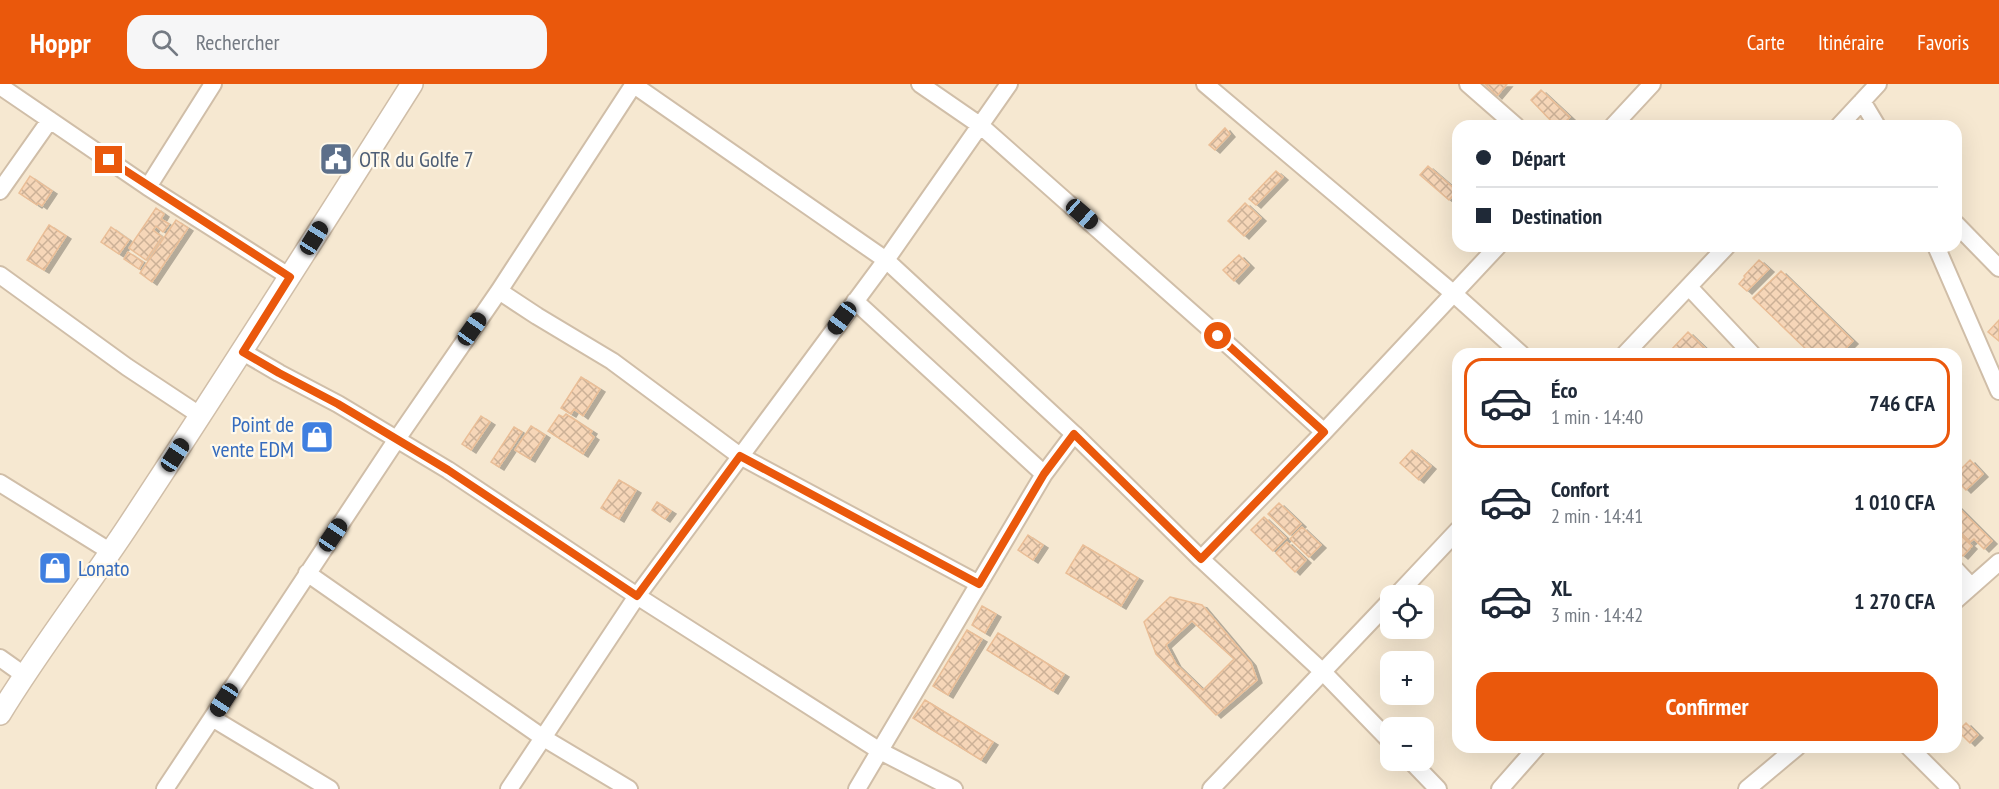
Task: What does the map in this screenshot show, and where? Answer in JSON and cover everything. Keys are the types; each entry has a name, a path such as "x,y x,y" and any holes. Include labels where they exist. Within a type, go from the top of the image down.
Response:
{"street":[{"path":"148,187 213,84"},
{"path":"0,714 24,675 111,552 243,352 412,84"},
{"path":"165,789 307,573 499,291 634,84 886,260 1074,434 1201,559 1323,672 1380,731"},
{"path":"920,84 981,126 1227,343 1324,432"},
{"path":"508,789 637,596 886,260 1009,84"},
{"path":"1205,84 1453,293 1514,348"},
{"path":"1468,84 1509,120"},
{"path":"1619,120 1652,84"},
{"path":"1845,120 1878,84"},
{"path":"0,86 148,187 290,277"},
{"path":"1862,101 1873,120"},
{"path":"0,191 50,120"},
{"path":"1962,230 1999,268"},
{"path":"1201,559 1324,432 1492,252"},
{"path":"1631,348 1721,252"},
{"path":"1939,252 1999,390"},
{"path":"0,275 128,367 201,416"},
{"path":"1689,287 1746,348"},
{"path":"499,291 612,361 740,456 979,584"},
{"path":"855,301 1044,474"},
{"path":"243,352 338,404 448,470 637,596 880,751 954,789"},
{"path":"857,789 1044,474 1074,434"},
{"path":"0,483 111,552"},
{"path":"1406,585 1452,536"},
{"path":"1962,594 1999,562"},
{"path":"307,573 542,737 629,789"},
{"path":"1962,576 1971,586"},
{"path":"1211,789 1380,612"},
{"path":"0,658 24,675"},
{"path":"212,718 327,788"},
{"path":"1500,789 1533,753"},
{"path":"1747,789 1790,753"},
{"path":"1916,753 1951,789"},
{"path":"1421,771 1438,789"}],"shaded area":[{"path":"0,84 1999,84 1999,789 0,789"}],"building":[{"path":"1485,84 1507,84 1497,96"},
{"path":"1541,90 1570,117 1567,120 1550,120 1531,100"},
{"path":"1225,128 1230,134 1215,150 1209,145"},
{"path":"1428,166 1452,187 1452,197 1449,200 1420,175"},
{"path":"1276,171 1283,177 1256,205 1249,199"},
{"path":"30,176 52,191 42,206 19,193"},
{"path":"1245,203 1261,218 1244,236 1228,221"},
{"path":"156,208 164,214 161,219 169,224 163,232 156,226 153,230 162,237 146,260 129,248"},
{"path":"176,220 188,228 152,282 140,273"},
{"path":"49,225 66,236 44,270 27,260"},
{"path":"111,227 129,240 119,254 101,242"},
{"path":"128,252 143,262 139,269 124,259"},
{"path":"1239,255 1249,265 1234,281 1223,270"},
{"path":"1759,260 1769,269 1747,291 1739,284"},
{"path":"1781,271 1853,341 1846,348 1805,348 1753,298"},
{"path":"1999,320 1999,341 1988,332"},
{"path":"1688,332 1705,348 1673,348"},
{"path":"581,377 600,389 583,416 574,409 571,414 561,408"},
{"path":"566,414 592,431 590,434 594,437 583,454 548,431 559,415 563,417"},
{"path":"481,416 490,422 471,450 462,444"},
{"path":"531,426 545,435 530,459 515,450"},
{"path":"514,427 522,432 499,467 491,462"},
{"path":"1412,450 1431,466 1419,480 1400,463"},
{"path":"1970,460 1983,474 1966,490 1962,486 1962,468"},
{"path":"619,480 636,490 619,519 601,508"},
{"path":"657,502 671,511 665,519 652,510"},
{"path":"1279,503 1301,524 1290,535 1268,514"},
{"path":"1962,511 1992,541 1984,549 1974,539 1970,542 1962,534"},
{"path":"1264,517 1286,538 1273,551 1251,530"},
{"path":"1302,527 1321,545 1309,557 1290,539"},
{"path":"1028,535 1043,545 1033,560 1018,550"},
{"path":"1962,537 1972,546 1962,555"},
{"path":"1287,542 1306,560 1295,572 1276,553"},
{"path":"1083,545 1138,578 1121,606 1066,573"},
{"path":"1170,597 1202,605 1251,663 1257,680 1216,715 1156,654 1144,622","holes":["1192,621 1234,659 1203,690 1176,664 1166,645"]},
{"path":"982,606 996,614 985,633 972,625"},
{"path":"967,630 982,639 948,695 933,686"},
{"path":"998,633 1064,674 1053,691 987,650"},
{"path":"925,700 993,742 981,760 913,718"},
{"path":"1966,723 1978,735 1970,743 1962,735 1962,727"}],"place":[{"name":"OTR du Golfe 7","path":"336,159"},
{"name":"Point de vente EDM","path":"317,437"},
{"name":"Lonato","path":"55,568"}],"route":[{"path":"109,160 290,277 243,352 338,404 448,470 637,596 740,456 979,584 1044,474 1074,434 1201,559 1324,432 1218,336"}]}
